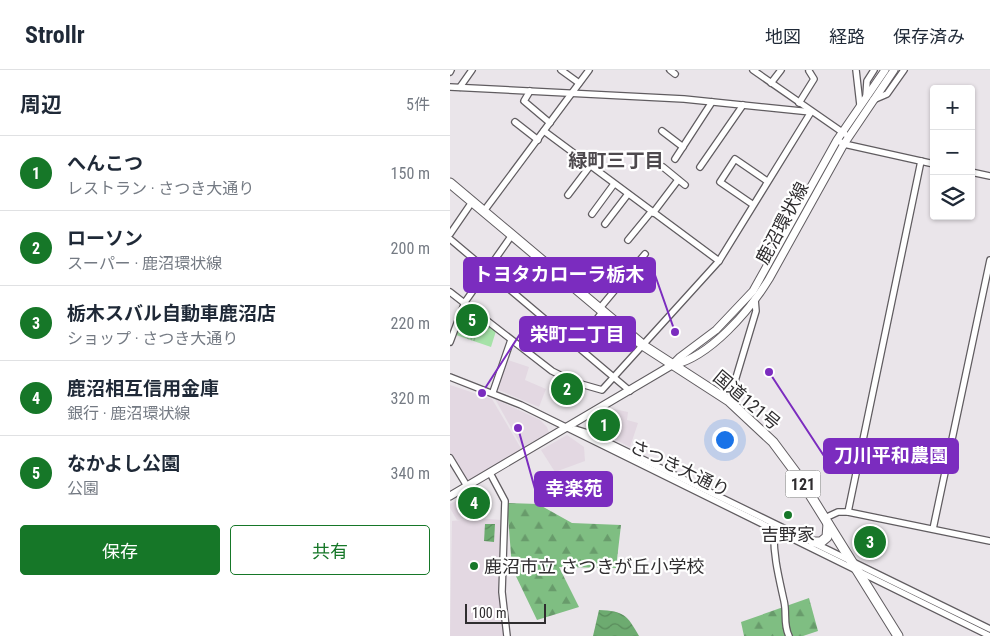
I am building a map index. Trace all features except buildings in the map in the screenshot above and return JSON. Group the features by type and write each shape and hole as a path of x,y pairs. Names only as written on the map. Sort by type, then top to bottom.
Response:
{"highway":[{"name":"国道121号","path":"450,183 644,346 729,401 768,438 786,458 898,636"},
{"path":"813,542 821,542 827,536 827,521"}],"main road":[{"name":"鹿沼環状線","path":"450,496 672,365 716,330 752,291 840,142 848,136 885,74 894,70"},
{"name":"鹿沼環状線","path":"672,365 685,362 721,336 755,299 769,279 840,142 842,132 860,105 869,98"}],"street":[{"path":"460,87 472,70"},
{"path":"561,70 579,83"},
{"path":"484,211 589,70"},
{"path":"670,70 675,74"},
{"path":"753,70 848,136"},
{"path":"771,83 781,70"},
{"path":"799,103 814,79 808,70"},
{"path":"856,70 860,105"},
{"path":"874,70 867,81 869,98 887,94 904,70"},
{"path":"450,87 712,102 811,112"},
{"path":"530,91 524,101 550,123"},
{"path":"675,160 712,102"},
{"path":"700,167 743,105"},
{"path":"450,292 552,371 574,382 602,390 644,346 719,261 752,204 811,112"},
{"path":"516,122 538,140"},
{"path":"544,131 719,261"},
{"path":"662,131 683,147"},
{"path":"840,142 930,163"},
{"path":"752,204 720,182 735,159 767,181"},
{"path":"848,512 921,161"},
{"path":"568,195 590,166"},
{"path":"663,167 685,185"},
{"path":"975,173 990,176"},
{"path":"628,240 678,180"},
{"path":"592,214 614,184"},
{"path":"605,224 628,194"},
{"path":"451,230 472,202"},
{"path":"450,342 452,332 465,302 512,236"},
{"path":"450,239 488,269 576,347 630,391"},
{"path":"576,347 601,310 645,254"},
{"path":"933,529 990,260"},
{"path":"729,401 756,311 755,299"},
{"path":"493,392 511,340"},
{"path":"450,377 493,392 566,427"},
{"name":"さつき大通り","path":"566,427 990,636"},
{"name":"さつき大通り","path":"566,427 591,434 990,629"},
{"path":"450,458 467,486"},
{"path":"490,473 505,501 502,592 507,636"},
{"path":"827,521 834,513 848,512 990,541"},
{"path":"774,531 778,579 784,602 784,622 789,636"}],"shaded area":[{"path":"505,359 529,367 525,380 546,389 539,407 496,389"},
{"path":"450,385 492,399 522,450 467,482 450,452"},
{"path":"495,399 540,420 547,427 549,433 523,449"},
{"path":"614,409 628,412 627,420 638,423 630,447 594,429 591,422"},
{"path":"567,435 584,447 585,461 555,472 541,450"},
{"name":"鹿沼市立 さつきが丘小学校","path":"476,490 488,510 478,518 501,520 498,580 504,636 450,636 452,521 473,519 457,520 450,508 450,504"}],"green space":[{"path":"469,308 496,331 491,347 456,335 464,310"},
{"path":"507,503 538,504 572,523 621,525 616,568 559,567 579,607 537,620 512,568"},
{"path":"809,598 818,631 803,636 744,636 741,622"}],"water":[{"path":"485,524 495,524 494,542 484,541"},
{"path":"599,610 619,613 624,616 639,636 593,636"}],"place":[{"name":"なかよし公園","path":"472,320"},
{"name":"トヨタカローラ栃木","path":"675,332"},
{"name":"刀川平和農園","path":"769,372"},
{"name":"ローソン","path":"567,389"},
{"name":"栄町二丁目","path":"482,393"},
{"name":"へんこつ","path":"604,425"},
{"name":"幸楽苑","path":"518,428"},
{"name":"鹿沼相互信用金庫","path":"474,503"},
{"name":"吉野家","path":"788,515"},
{"name":"栃木スバル自動車鹿沼店","path":"870,542"},
{"name":"鹿沼市立 さつきが丘小学校","path":"474,566"}],"district":[{"name":"緑町三丁目","path":"616,160"}]}
